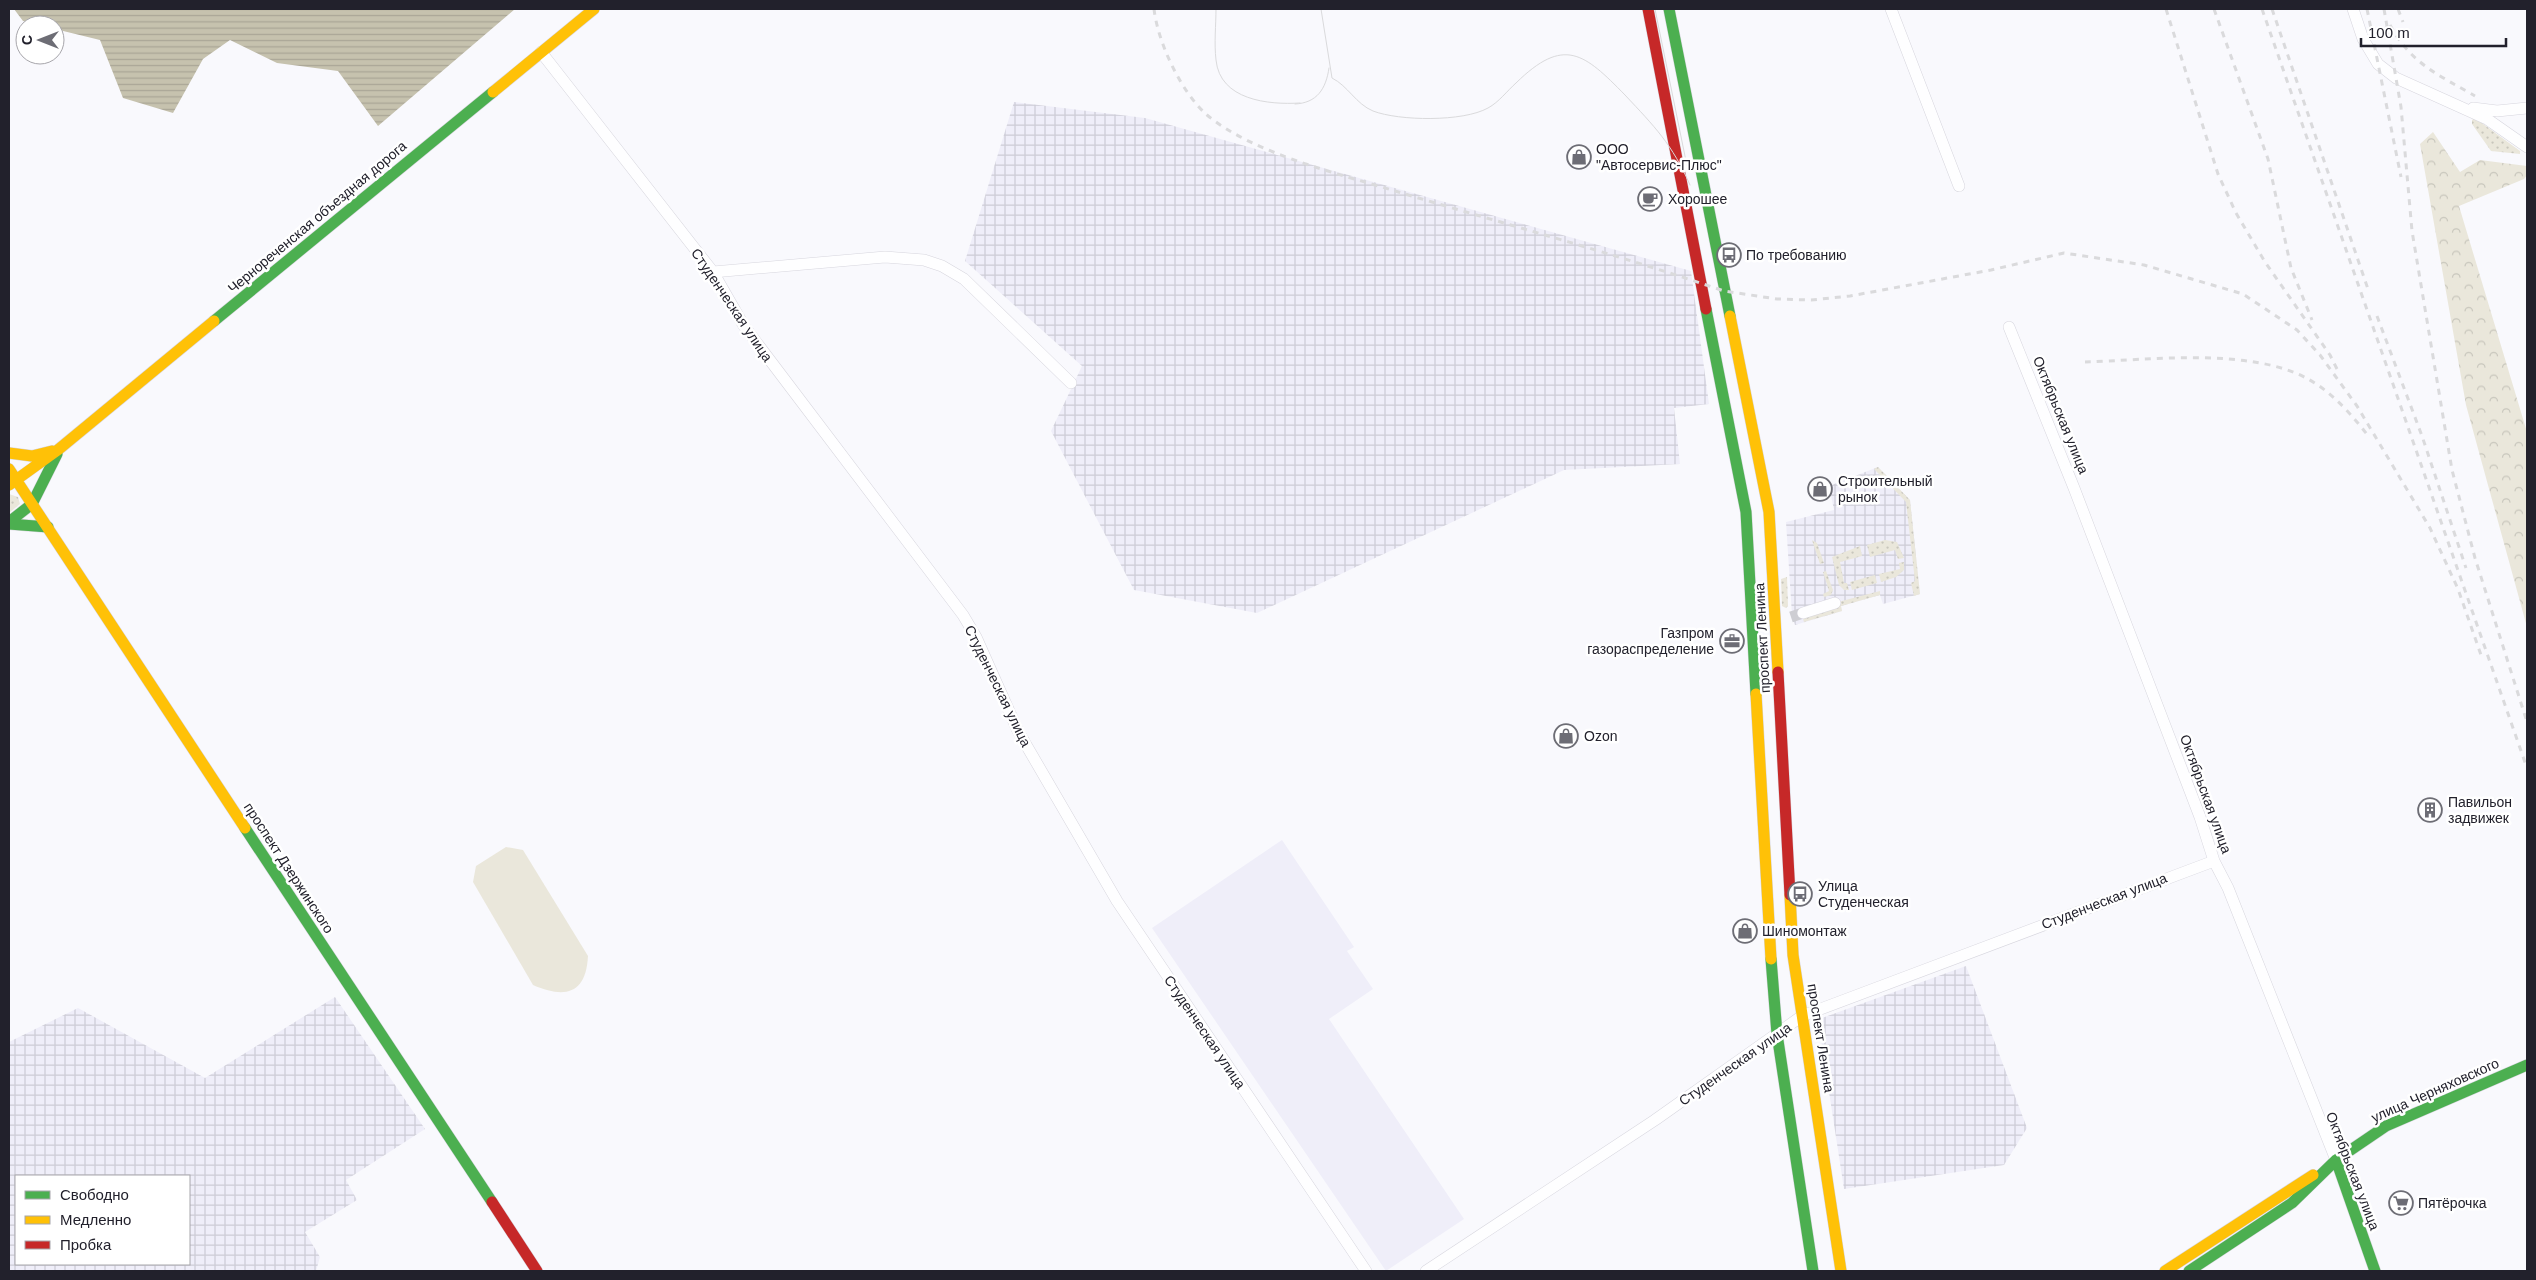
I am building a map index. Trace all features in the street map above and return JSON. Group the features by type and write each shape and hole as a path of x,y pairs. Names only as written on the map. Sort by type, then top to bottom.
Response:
{"main road":[{"name":"Чернореченская объездная дорога","path":"13,483 59,449 594,9"},
{"name":"проспект Ленина","path":"1648,9 1746,512 1750,542 1770,944 1777,1034 1813,1271"},
{"name":"проспект Ленина","path":"1669,9 1770,520 1793,955 1841,1271"},
{"path":"9,453 32,456 59,449"},
{"path":"9,523 32,504 59,449"},
{"name":"проспект Дзержинского","path":"9,469 13,483 32,504 48,527 537,1271"},
{"path":"9,523 48,527"},
{"name":"улица Черняховского","path":"2189,1271 2292,1203 2336,1160 2386,1126 2527,1065"},
{"path":"2165,1271 2336,1160"},
{"name":"Октябрьская улица","path":"2336,1160 2375,1271"}],"street":[{"path":"1891,9 1959,186"},
{"path":"2353,9 2363,39 2378,64 2396,78 2494,123 2527,147"},
{"name":"Студенческая улица","path":"541,52 713,272 749,333 963,615 976,637 1018,731 1117,901 1366,1271"},
{"path":"2459,106 2497,111 2527,108"},
{"path":"713,272 885,257 924,260 942,266 964,278 1071,384"},
{"name":"Октябрьская улица","path":"2008,327 2074,488 2200,817 2214,861 2228,888 2336,1160"},
{"path":"1803,613 1835,603"},
{"name":"Студенческая улица","path":"1426,1271 1655,1120 1802,1016 2214,861"}],"shaded area":[{"path":"14,9 515,9 378,126 338,71 277,63 230,40 203,59 173,113 123,98 100,40 65,31 65,15 18,15"},
{"path":"1014,102 1145,118 1691,271 1709,404 1674,408 1680,464 1564,470 1257,613 1134,590 1051,431 1082,366 965,261"},
{"path":"1878,467 1910,500 1920,594 1883,604 1880,595 1841,606 1842,611 1795,625 1792,615 1786,522 1834,510 1829,486"},
{"path":"1282,840 1354,947 1347,951 1373,989 1329,1019 1464,1219 1386,1271 1152,928"},
{"path":"1966,966 2027,1128 2004,1165 1844,1189 1819,1027 1822,1018"},
{"path":"335,997 425,1129 346,1180 357,1200 305,1232 320,1257 316,1271 9,1271 9,1042 78,1008 205,1078"}],"green space":[{"path":"2475,118 2520,151 2520,154 2491,151 2472,124 2472,120"},
{"path":"2433,132 2460,172 2480,160 2527,166 2527,175 2524,179 2459,206 2527,432 2527,627 2466,405 2420,144"},
{"path":"1878,467 1910,500 1920,594 1914,596 1911,583 1915,581 1906,502 1874,469"},
{"path":"9,494 18,497 20,504 9,513"},
{"path":"1812,540 1817,543 1824,563 1820,564"},
{"path":"1885,540 1897,542 1904,558 1898,559 1895,550 1870,557 1867,545"},
{"path":"1860,546 1862,556 1840,562 1844,583 1847,583 1849,590 1844,590 1839,585 1832,557"},
{"path":"1904,562 1904,570 1896,577 1881,582 1879,574 1900,569 1899,563"},
{"path":"1826,571 1833,590 1831,595 1824,597 1823,594 1829,591 1823,572"},
{"path":"1875,575 1877,583 1852,590 1850,582"},
{"path":"1787,577 1788,606 1786,608 1782,606 1781,579"},
{"path":"1880,591 1880,595 1841,606 1842,611 1804,622 1802,616 1838,602"},
{"path":"506,847 523,850 588,956 583,979 572,990 555,992 533,985 473,882 476,866"}],"tunnel":[{"path":"1791,617 1803,613"}],"tram line":[{"path":"1216,9 1216,60 1219,73 1226,84 1236,92 1260,101 1300,103"},
{"path":"1321,9 1332,78 1373,111 1398,117 1414,118 1447,118 1477,113 1496,103 1533,68 1548,59 1561,55 1573,56 1585,60 1611,80 1645,117 1669,147 1690,185"},
{"path":"1655,9 1687,166"},
{"path":"1295,104 1309,101 1319,94 1326,82 1329,68"}],"railway":[{"path":"1154,9 1160,37 1172,66 1188,94 1207,115 1226,129 1248,141 1322,169 1601,252 1724,291 1777,299 1811,300 1850,296 1991,270 2064,253 2144,265 2243,294 2297,330 2320,355 2357,406 2430,528 2458,589 2481,655"},
{"path":"2166,9 2218,174 2236,213 2265,262 2330,355 2338,371"},
{"path":"2214,9 2268,159 2291,268 2312,320"},
{"path":"2262,9 2527,768"},
{"path":"2272,9 2369,292"},
{"path":"2367,9 2401,177"},
{"path":"2384,9 2401,107 2412,231 2452,470 2475,558 2527,722"},
{"path":"2398,9 2403,22"},
{"path":"2390,25 2407,50 2417,59 2438,75 2475,96"},
{"path":"2377,316 2422,436 2466,568"},
{"path":"2085,362 2169,358 2229,359 2284,369 2317,384 2349,413 2369,437"}],"traffic: fast":[{"path":"1669,9 1730,316"},
{"path":"214,321 493,92"},
{"path":"1706,309 1746,512 1756,694"},
{"path":"9,522 32,504 57,454"},
{"path":"9,524 48,527"},
{"path":"245,828 492,1202"},
{"path":"1771,959 1777,1034 1813,1271"},
{"path":"2189,1271 2292,1203 2336,1160 2386,1126 2527,1065"},
{"path":"2336,1160 2375,1271"}],"traffic: slow":[{"path":"493,92 594,9"},
{"path":"1730,316 1769,512 1778,672"},
{"path":"9,485 59,449 214,321"},
{"path":"9,453 32,456 52,451"},
{"path":"9,469 245,828"},
{"path":"1756,694 1771,959"},
{"path":"1790,895 1793,955 1841,1271"},
{"path":"2165,1271 2313,1175"}],"traffic: jam":[{"path":"1648,9 1706,309"},
{"path":"1778,672 1790,895"},
{"path":"492,1202 537,1271"}],"place":[{"name":"ООО \"Автосервис-Плюс\"","path":"1579,157"},
{"name":"Хорошее","path":"1650,199"},
{"name":"По требованию","path":"1729,255"},
{"name":"Строительный рынок","path":"1820,489"},
{"name":"Газпром газораспределение","path":"1732,641"},
{"name":"Ozon","path":"1566,736"},
{"name":"Павильон задвижек","path":"2430,810"},
{"name":"Улица Студенческая","path":"1800,894"},
{"name":"Шиномонтаж","path":"1745,931"},
{"name":"Пятёрочка","path":"2401,1203"}]}
